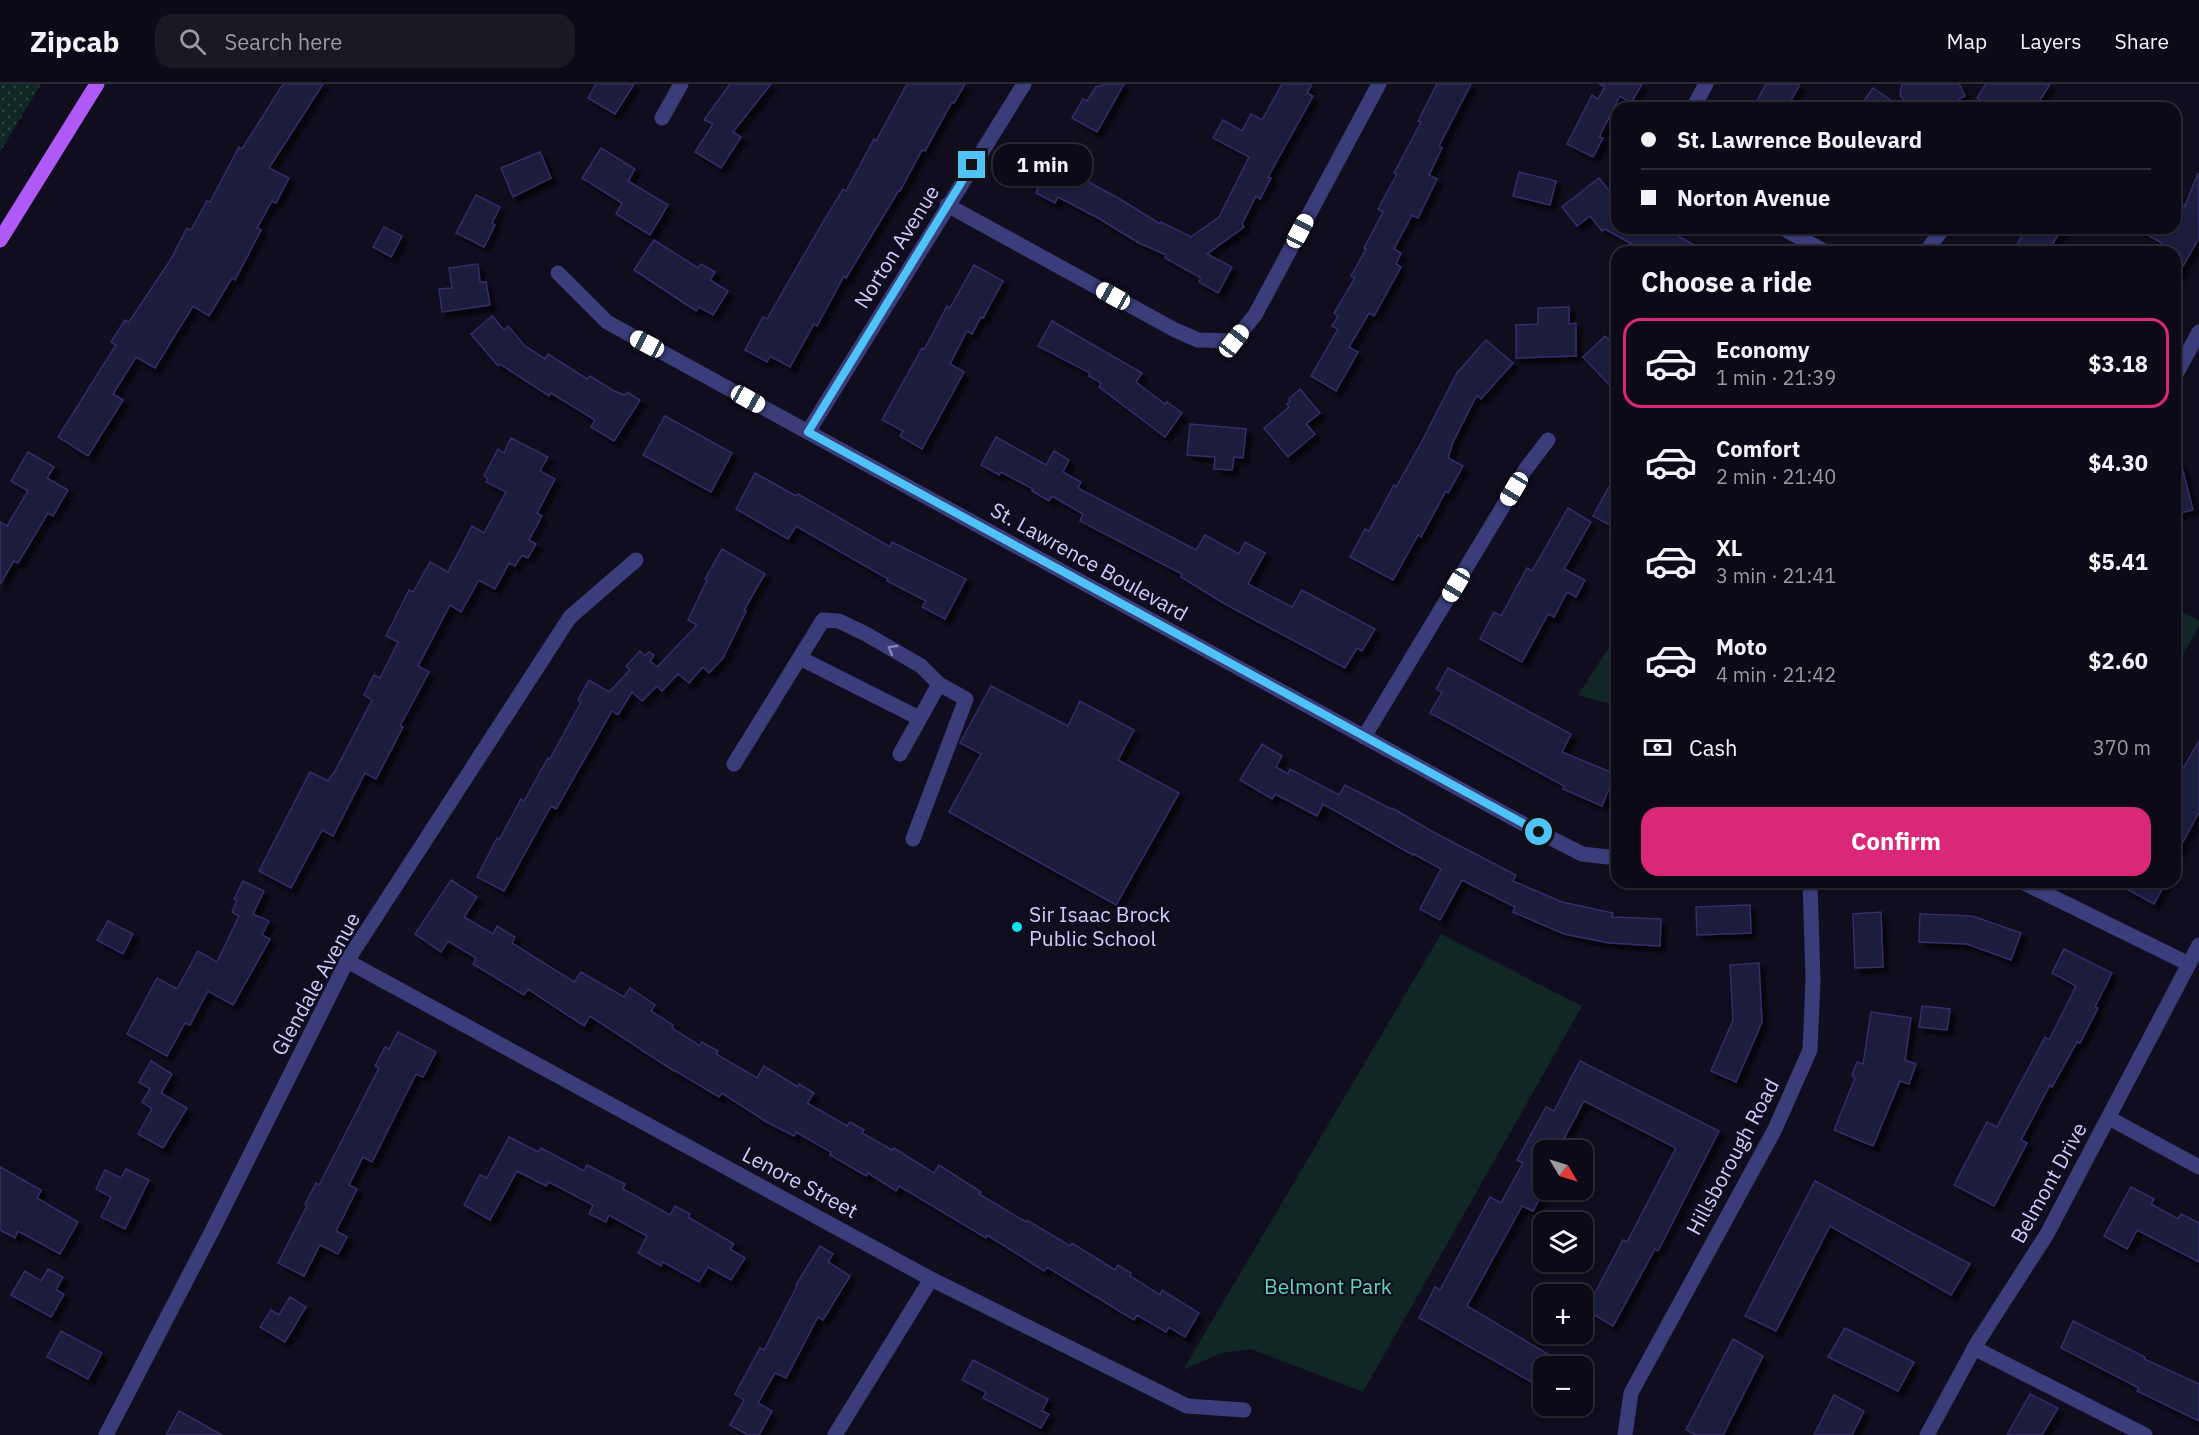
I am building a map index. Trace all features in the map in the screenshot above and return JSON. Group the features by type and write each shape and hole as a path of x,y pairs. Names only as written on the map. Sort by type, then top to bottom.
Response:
{"main road":[{"path":"0,240 97,84"}],"street":[{"path":"662,118 681,84"},
{"name":"Norton Avenue","path":"808,432 1024,84"},
{"path":"947,205 1198,340 1234,341 1255,315 1379,84"},
{"path":"1696,102 1706,84"},
{"path":"1793,234 1815,246"},
{"name":"St. Lawrence Boulevard","path":"558,273 607,322 1582,854 1611,857"},
{"path":"2181,365 2199,332"},
{"path":"1364,737 1525,470 1548,440"},
{"name":"Glendale Avenue","path":"106,1435 214,1227 347,962 570,617 636,560"},
{"path":"734,764 823,620 839,621 921,666 939,684 966,699 913,839"},
{"path":"800,658 919,718"},
{"path":"900,754 939,684"},
{"name":"Hillsborough Road","path":"1625,1435 1631,1393 1649,1356 1775,1129 1810,1050 1813,980 1810,888"},
{"path":"2034,888 2189,963"},
{"name":"Belmont Drive","path":"1927,1435 1974,1348 2047,1234 2199,945"},
{"name":"Lenore Street","path":"347,962 931,1279 1187,1406 1244,1410"},
{"path":"2109,1118 2199,1167"},
{"path":"835,1435 931,1279"},
{"path":"1974,1348 2145,1435"}],"green space":[{"path":"0,84 41,84 0,152"},
{"path":"2181,611 2199,621 2199,626 2181,659"},
{"path":"1611,644 1611,704 1578,695"},
{"name":"Belmont Park","path":"1441,934 1582,1006 1363,1392 1251,1349 1221,1353 1183,1370"}],"building":[{"path":"283,84 323,84 269,168 289,178 276,203 272,201 257,228 261,230 235,280 232,278 209,316 193,306 155,368 136,357 113,394 123,400 88,456 58,437 116,345 111,342 125,320 129,322 171,259 187,228 191,230 207,201 210,202 239,147 242,149"},
{"path":"596,84 634,84 615,114 588,98"},
{"path":"730,84 771,84 733,132 741,137 721,168 695,152 713,124 704,120"},
{"path":"907,84 965,84 954,103 952,102 925,151 922,150 900,191 846,278 844,276 817,326 814,324 790,367 770,356 767,362 745,350 763,317 767,319 843,189 846,191"},
{"path":"1106,84 1124,84 1097,132 1072,118 1083,99 1087,101 1096,87"},
{"path":"1282,84 1312,84 1307,93 1313,96 1268,177 1271,178 1260,199 1256,196 1242,224 1244,227 1207,254 1232,267 1218,293 1199,282 1201,278 1165,258 1166,255 1139,243 1058,197 1055,203 1036,193 1038,188 1021,179 1033,159 1055,170 1057,165 1120,199 1160,224 1161,222 1191,237 1219,217 1249,157 1213,138 1223,120 1242,131 1251,114 1262,120"},
{"path":"1437,84 1471,84 1439,146 1442,148 1429,175 1437,179 1418,218 1412,215 1394,249 1401,253 1396,264 1401,267 1374,316 1369,313 1349,347 1358,352 1336,391 1311,376 1338,329 1332,326 1338,316 1334,313 1355,278 1351,276 1383,212 1378,209 1397,174 1394,173 1421,122 1418,121"},
{"path":"1599,84 1642,84 1632,102 1620,96 1617,102 1611,102 1611,114 1599,137 1603,138 1593,157 1567,144 1592,95 1598,99 1605,87"},
{"path":"1766,84 1800,84 1790,102 1756,102"},
{"path":"1902,84 1959,84 1965,96 1954,102 1905,102 1900,94"},
{"path":"1986,84 2050,84 2039,102 1983,102 1977,98"},
{"path":"1873,88 1893,102 1863,102"},
{"path":"601,148 635,169 628,181 668,205 650,235 616,214 622,203 582,178"},
{"path":"540,152 551,178 513,197 501,168"},
{"path":"1519,172 1556,181 1550,205 1513,196"},
{"path":"2198,173 2199,238 2181,270 2181,246 2160,246 2162,243 2146,234 2181,234 2181,206 2182,204 2185,206"},
{"path":"1599,178 1611,193 1611,232 1605,229 1602,231 1590,216 1577,226 1562,207"},
{"path":"476,195 500,207 492,223 495,225 484,247 456,233"},
{"path":"384,227 402,236 391,257 373,247"},
{"path":"1614,234 1674,234 1696,246 1635,246"},
{"path":"2023,234 2058,234 2052,246 2016,246"},
{"path":"654,240 698,268 701,264 715,272 710,280 728,291 713,315 699,307 696,311 634,270"},
{"path":"478,264 480,282 486,282 490,305 442,312 439,289 452,288 449,268"},
{"path":"974,265 1003,281 972,334 967,331 950,364 964,372 922,449 900,436 903,431 882,420 922,348 924,350 947,306 950,308"},
{"path":"1569,307 1569,324 1576,323 1576,356 1516,358 1516,325 1538,324 1538,308"},
{"path":"492,316 504,330 508,326 525,346 545,359 548,354 587,379 590,376 614,391 625,395 627,392 640,400 614,441 591,427 595,420 551,393 549,396 500,364 498,366 471,334"},
{"path":"1052,321 1142,373 1136,382 1165,404 1167,402 1182,413 1165,437 1099,387 1101,383 1089,376 1090,373 1038,346"},
{"path":"1605,336 1611,342 1611,387 1583,357"},
{"path":"1486,340 1513,363 1481,399 1477,395 1453,442 1448,458 1463,466 1448,493 1446,491 1421,537 1418,535 1393,580 1350,557 1365,529 1369,531 1394,485 1396,487 1457,373"},
{"path":"1300,389 1320,413 1306,424 1315,434 1288,457 1264,428 1289,407 1287,404 1289,399"},
{"path":"665,416 732,453 711,492 643,455"},
{"path":"1190,424 1246,429 1243,458 1234,457 1232,470 1214,469 1215,457 1187,455"},
{"path":"996,437 1046,465 1054,451 1069,460 1063,472 1081,482 1078,488 1196,550 1205,535 1239,554 1245,542 1265,553 1248,584 1292,607 1302,590 1375,629 1362,651 1357,648 1345,668 1223,603 1181,577 1182,574 1080,521 1083,514 1052,496 1049,501 1032,491 1033,489 1001,472 999,475 981,465"},
{"path":"511,438 548,457 540,471 555,479 537,513 542,516 529,540 536,544 528,558 522,555 515,566 509,563 495,589 479,580 461,612 450,605 418,666 429,672 400,726 403,727 376,779 365,773 333,836 322,830 291,888 259,871 310,772 328,781 335,771 372,700 364,695 374,675 380,678 398,642 386,636 409,590 413,592 430,562 448,572 472,526 484,533 506,492 486,482 488,478 484,476 498,449 504,453"},
{"path":"28,452 54,467 47,478 68,490 53,516 48,513 18,563 14,561 0,584 0,522 7,526 28,491 11,481"},
{"path":"2181,463 2193,510 2181,513"},
{"path":"755,473 796,496 798,494 890,547 892,542 966,579 945,619 922,607 926,601 887,581 888,579 796,526 788,539 736,509"},
{"path":"1611,483 1611,526 1593,516"},
{"path":"1568,508 1591,522 1564,569 1585,580 1576,597 1567,592 1554,617 1548,614 1522,662 1480,639 1494,612 1501,616 1527,568 1532,571"},
{"path":"722,549 765,574 744,610 746,611 723,658 709,673 703,667 689,683 678,674 662,691 657,686 642,701 632,692 618,715 612,711 556,809 551,806 504,891 477,877 521,799 524,801 548,758 550,759 581,702 578,700 589,680 609,692 630,670 626,666 640,651 645,656 649,652 654,655 650,661 657,667 697,625 688,620 707,580 705,579"},
{"path":"1448,668 1571,734 1562,752 1611,772 1611,784 1602,806 1563,789 1564,786 1430,713 1442,692 1436,689"},
{"path":"991,686 1068,726 1080,701 1134,730 1118,760 1179,793 1116,905 949,812 981,754 960,743"},
{"path":"2199,741 2199,812 2181,846 2181,768 2184,767"},
{"path":"1262,744 1282,756 1276,767 1288,774 1290,769 1339,795 1345,785 1516,875 1513,881 1562,902 1613,913 1612,917 1661,919 1660,946 1609,943 1564,934 1513,912 1515,907 1462,880 1440,920 1420,909 1441,869 1323,804 1317,816 1275,794 1272,799 1240,780"},
{"path":"451,880 477,897 464,917 493,934 497,926 515,937 512,943 574,982 581,972 624,997 630,988 655,1005 651,1011 700,1046 702,1042 718,1051 716,1054 757,1078 764,1066 798,1087 799,1084 814,1093 807,1103 847,1126 850,1122 864,1130 862,1133 892,1150 894,1148 934,1173 939,1165 981,1192 979,1194 1026,1222 1027,1220 1070,1246 1072,1243 1115,1270 1118,1265 1131,1273 1130,1276 1160,1295 1162,1290 1199,1313 1185,1337 1169,1327 1166,1332 1137,1315 1134,1320 1047,1267 1044,1271 987,1235 986,1238 899,1186 896,1191 868,1173 866,1176 830,1155 831,1152 796,1132 794,1136 765,1121 722,1093 719,1097 674,1071 590,1016 584,1026 528,989 524,995 473,964 476,958 448,941 441,952 415,934"},
{"path":"243,881 264,891 253,914 269,921 262,935 270,939 233,1005 208,991 190,1025 185,1023 167,1056 127,1034 157,978 177,989 198,951 217,962 239,916 232,912 237,900 234,899"},
{"path":"2125,888 2163,888 2154,904"},
{"path":"1750,905 1751,933 1697,935 1696,907"},
{"path":"1881,912 1883,967 1855,968 1853,914"},
{"path":"1920,914 1972,916 2021,933 2011,960 1967,944 1919,942"},
{"path":"108,921 133,934 123,954 97,940"},
{"path":"2064,949 2112,973 2095,1007 2098,1008 2080,1043 2077,1042 2052,1087 2050,1085 2021,1140 2027,1143 1994,1206 1954,1185 1987,1122 1997,1127 2045,1037 2049,1040 2076,986 2052,973"},
{"path":"1759,963 1762,1022 1736,1082 1711,1071 1733,1020 1730,965"},
{"path":"1922,1006 1950,1009 1947,1030 1919,1027"},
{"path":"1871,1012 1911,1018 1905,1060 1916,1064 1909,1084 1900,1081 1873,1146 1834,1130 1855,1078 1852,1076 1857,1062 1863,1064"},
{"path":"398,1032 436,1052 423,1077 416,1074 372,1162 363,1157 349,1185 357,1189 336,1231 347,1237 338,1254 320,1245 304,1276 278,1263 307,1206 305,1204 316,1183 319,1185 379,1068 375,1066 385,1047 389,1049"},
{"path":"151,1061 172,1074 161,1093 187,1108 163,1148 138,1134 152,1109 142,1102 150,1089 139,1082"},
{"path":"1580,1061 1719,1131 1658,1251 1655,1249 1613,1326 1593,1314 1593,1297 1623,1240 1627,1242 1676,1148 1584,1101 1563,1140 1533,1140 1533,1200 1539,1200 1533,1211 1522,1206 1467,1306 1551,1356 1533,1356 1533,1383 1419,1318 1435,1287 1440,1290 1490,1197 1501,1203 1523,1163 1517,1160 1546,1107 1554,1111"},
{"path":"509,1137 538,1152 541,1148 584,1171 587,1165 625,1184 623,1189 670,1215 675,1206 690,1214 688,1217 734,1244 730,1249 745,1258 731,1280 708,1267 699,1282 663,1262 661,1266 638,1253 647,1236 609,1215 606,1222 589,1214 593,1205 549,1182 546,1186 517,1171 490,1220 464,1205 480,1175 487,1178"},
{"path":"0,1167 41,1190 37,1198 78,1222 60,1254 18,1231 15,1238 0,1230"},
{"path":"126,1169 149,1180 125,1229 101,1217 111,1197 96,1189 105,1170 121,1178"},
{"path":"1815,1181 1970,1264 1951,1295 1830,1226 1776,1331 1745,1316"},
{"path":"2131,1187 2154,1199 2151,1204 2178,1219 2181,1214 2199,1223 2199,1262 2137,1230 2127,1249 2104,1236"},
{"path":"820,1246 833,1254 828,1262 850,1276 823,1320 818,1317 786,1378 775,1373 758,1403 772,1411 759,1435 748,1435 730,1425 744,1400 735,1394 760,1348 764,1350 796,1285"},
{"path":"48,1269 63,1277 56,1290 64,1294 51,1317 11,1295 25,1271 41,1281"},
{"path":"290,1297 306,1307 285,1342 260,1327 271,1310 279,1315"},
{"path":"2073,1321 2145,1357 2144,1359 2199,1384 2199,1421 2137,1391 2139,1388 2061,1348"},
{"path":"1845,1328 1914,1362 1898,1391 1828,1357"},
{"path":"61,1331 102,1353 88,1379 47,1357"},
{"path":"1733,1339 1763,1356 1723,1435 1696,1435 1686,1430"},
{"path":"973,1360 1048,1399 1042,1411 1049,1414 1041,1428 983,1398 986,1392 962,1380"},
{"path":"2030,1394 2058,1408 2042,1435 2007,1435"},
{"path":"1834,1395 1864,1411 1852,1435 1814,1435"},
{"path":"179,1411 222,1435 166,1435"}],"place":[{"name":"Sir Isaac Brock Public School","path":"1017,927"}],"route":[{"path":"972,165 808,432 1539,832"}]}
